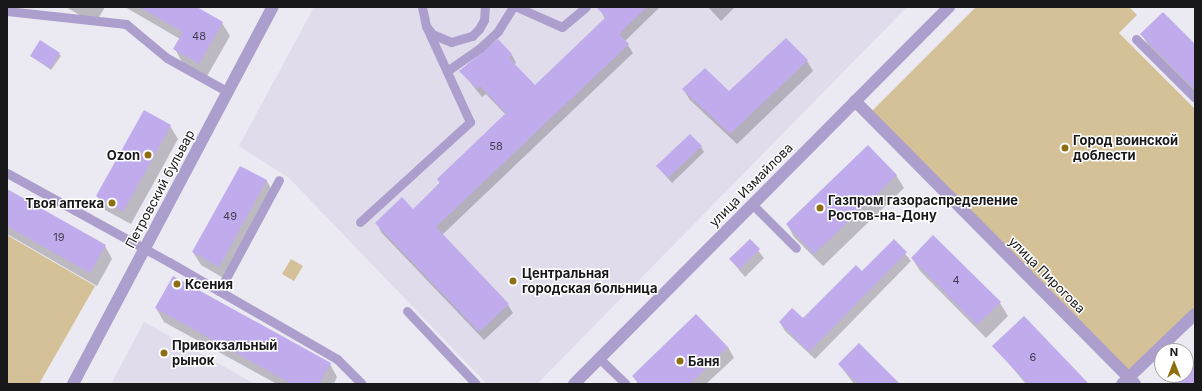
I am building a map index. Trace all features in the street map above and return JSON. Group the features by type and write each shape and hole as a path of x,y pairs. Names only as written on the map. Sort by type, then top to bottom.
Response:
{"street":[{"name":"Петровский бульвар","path":"73,384 273,7"},
{"name":"улица Измайлова","path":"574,384 949,7"},
{"name":"улица Пирогова","path":"855,101 1128,382"},
{"path":"1128,382 1195,314"}],"lane":[{"path":"360,222 470,122 426,26 422,7"},
{"path":"426,26 441,40 462,41 479,29 484,20 485,7"},
{"path":"447,71 480,48 498,30 513,7"},
{"path":"517,7 562,27 586,7"},
{"path":"7,11 126,24 168,58 228,92"},
{"path":"1136,39 1195,98"},
{"path":"7,173 144,248 337,359 362,384"},
{"path":"219,291 279,180"},
{"path":"752,204 796,248"},
{"path":"406,311 476,384"},
{"path":"599,358 626,384"}],"shaded area":[{"name":"Центральная городская больница","path":"314,7 907,7 537,384 487,384 289,178 239,146"},
{"path":"976,7 1129,7 1137,15 1119,33 1195,109 1195,312 1163,343 1154,343 1154,351 1128,376 869,114"},
{"path":"7,235 95,286 39,384 7,384"},
{"path":"291,259 303,266 294,281 282,274"},
{"name":"Привокзальный рынок","path":"144,322 255,384 111,384"}],"building":[{"path":"139,7 197,7 223,22 199,64 173,49 183,32"},
{"path":"596,7 647,7 619,34 629,44 436,227 509,304 479,332 375,223 402,197 413,209 440,183 437,179 506,113 480,86 477,89 459,71 498,39 512,54 509,58 535,85 606,17"},
{"path":"1163,12 1195,44 1195,90 1140,34"},
{"path":"786,38 808,60 730,134 682,89 705,68 729,91"},
{"path":"40,40 60,53 50,68 30,56"},
{"path":"144,110 171,125 123,212 96,196"},
{"path":"690,134 702,146 668,178 656,166"},
{"path":"868,145 897,175 814,254 786,224"},
{"path":"240,166 267,180 219,267 192,252"},
{"path":"7,189 106,245 90,273 7,226"},
{"path":"933,235 1001,302 977,325 911,258"},
{"path":"750,239 760,249 740,269 729,259"},
{"path":"894,239 907,252 809,352 779,322 792,308 803,318 856,265 862,271"},
{"path":"173,276 331,363 319,384 292,384 155,308"},
{"name":"Баня","path":"696,314 728,347 690,384 640,384 632,376"},
{"path":"1024,316 1089,384 1028,384 992,346"},
{"path":"859,343 900,384 858,384 838,364"},
{"path":"1195,361 1195,384 1171,384 1194,383"}],"place":[{"name":"Город воинской доблести","path":"1065,148"},
{"name":"Ozon","path":"148,155"},
{"name":"Твоя аптека","path":"112,203"},
{"name":"Газпром газораспределение Ростов-на-Дону","path":"820,208"},
{"name":"Центральная городская больница","path":"513,281"},
{"name":"Ксения","path":"177,284"},
{"name":"Привокзальный рынок","path":"164,353"},
{"name":"Баня","path":"680,361"}]}
